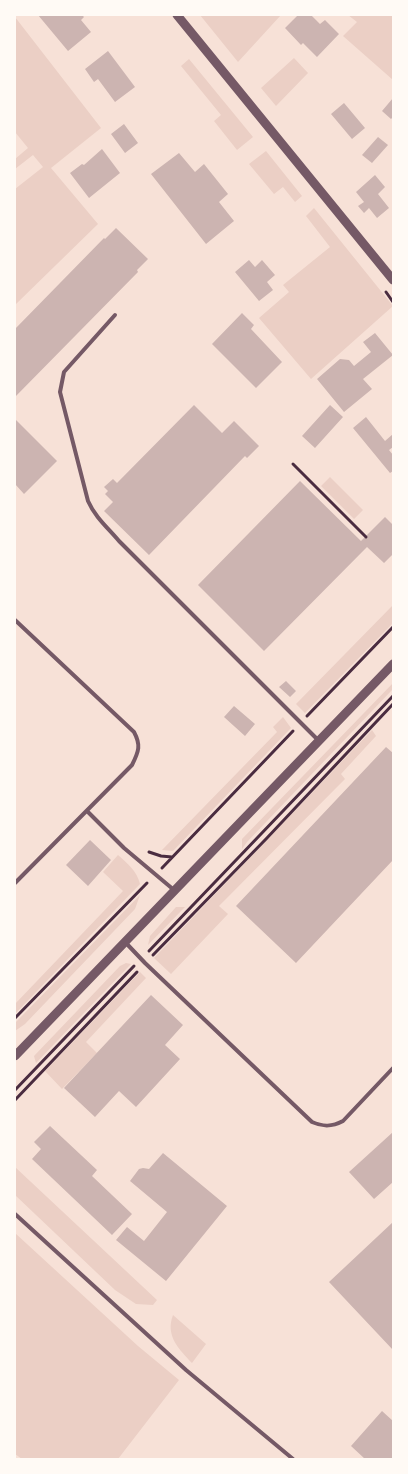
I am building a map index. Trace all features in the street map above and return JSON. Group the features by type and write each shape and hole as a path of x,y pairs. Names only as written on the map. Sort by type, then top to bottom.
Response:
{"street":[{"path":"177,15 393,280"},
{"path":"15,1056 393,664"}],"lane":[{"path":"115,315 64,372 60,385 60,392 88,501 95,514 119,541 319,740"},
{"path":"15,620 134,732 138,739 139,748 132,764 15,883"},
{"path":"87,811 124,848 174,890"},
{"path":"124,942 312,1122 320,1126 336,1125 343,1121 393,1068"},
{"path":"15,1214 186,1370 293,1459"}],"path":[{"path":"293,464 366,537"},
{"path":"15,1018 393,627"},
{"path":"15,1090 393,696"},
{"path":"15,1100 393,704"},
{"path":"143,847 148,852 172,857"}],"shaded area":[{"path":"200,15 281,15 238,62"},
{"path":"348,15 393,15 393,80 343,36 357,22"},
{"path":"15,17 101,128 51,168 98,224 15,305 15,189 43,167 33,155 15,169 15,159 28,148 15,132"},
{"path":"294,58 308,73 276,106 261,88"},
{"path":"189,59 253,137 237,150 214,121 221,115 181,66"},
{"path":"266,151 302,196 295,202 283,187 274,194 249,164"},
{"path":"314,208 393,306 311,379 259,318 289,292 283,285 330,247 306,216"},
{"path":"330,477 363,510 354,519 321,486"},
{"path":"393,605 393,623 305,713 296,704"},
{"path":"393,683 393,689 242,849 242,839"},
{"path":"283,717 291,728 173,851 162,850 277,732 273,727"},
{"path":"372,730 376,736 341,774 345,779 219,906 228,914 171,974 154,958"},
{"path":"118,855 134,871 140,884 15,1014 15,1004 123,891 103,872"},
{"path":"140,895 135,909 25,1024 15,1031 15,1023"},
{"path":"176,907 185,907 148,945 150,936"},
{"path":"126,963 131,964 36,1063 34,1056 120,966"},
{"path":"140,972 146,978 86,1042 97,1053 62,1089 45,1071"},
{"path":"15,1167 157,1300 153,1305 136,1304 115,1290 15,1195"},
{"path":"15,1233 138,1346 179,1380 118,1459 22,1459 15,1454"},
{"path":"173,1315 206,1344 192,1363 178,1347 172,1336 171,1323"}],"building":[{"path":"38,15 82,15 84,17 81,20 91,32 68,51"},
{"path":"298,15 311,15 320,24 325,20 339,34 317,57 303,43 301,45 285,28"},
{"path":"108,51 135,87 115,102 98,79 94,82 85,69"},
{"path":"393,98 393,117 391,119 382,111"},
{"path":"344,103 365,128 352,139 331,114"},
{"path":"124,124 138,143 125,153 111,134"},
{"path":"378,137 388,145 372,163 362,155"},
{"path":"102,149 120,173 89,198 70,173 82,164 84,165"},
{"path":"179,153 195,172 204,164 228,194 219,202 234,221 206,244 151,174"},
{"path":"375,175 385,187 378,194 389,208 377,218 369,208 364,213 358,206 364,202 356,192"},
{"path":"116,228 148,259 137,270 138,272 15,397 15,329"},
{"path":"249,260 255,267 262,260 275,275 267,282 273,290 259,301 235,272"},
{"path":"242,313 254,325 251,329 282,362 256,388 212,344"},
{"path":"375,333 393,355 363,379 372,389 344,412 317,379 340,359 349,360 354,366 371,352 363,342"},
{"path":"194,405 222,433 234,421 259,446 247,458 245,456 149,555 104,511 113,502 105,494 108,491 104,487 113,479 117,483"},
{"path":"330,405 343,417 315,448 302,436"},
{"path":"366,417 385,441 393,434 393,447 389,450 393,455 393,471 390,473 353,428"},
{"path":"15,419 57,461 24,494 15,484"},
{"path":"300,481 361,541 385,517 393,525 393,554 384,563 367,547 264,651 198,585"},
{"path":"286,681 296,691 290,697 279,687"},
{"path":"234,706 255,724 245,736 224,717"},
{"path":"386,747 393,753 393,860 296,963 236,906"},
{"path":"90,840 111,860 88,886 66,865"},
{"path":"151,995 183,1025 165,1045 180,1059 136,1107 119,1091 95,1117 64,1088"},
{"path":"50,1126 97,1170 92,1176 132,1214 112,1235 32,1159 41,1149 34,1142"},
{"path":"393,1132 393,1182 374,1199 349,1172"},
{"path":"163,1153 227,1206 166,1281 116,1240 127,1227 144,1241 167,1212 130,1181 139,1169 149,1169"},
{"path":"393,1222 393,1350 329,1282"},
{"path":"382,1411 393,1421 393,1459 365,1459 351,1446"}]}
